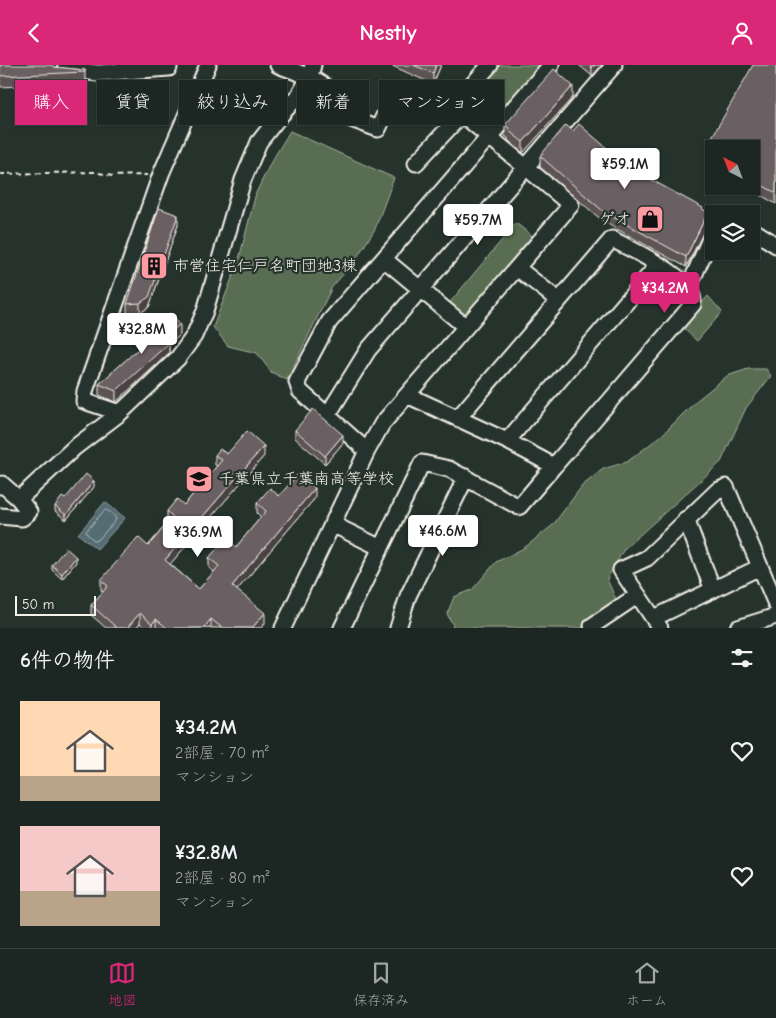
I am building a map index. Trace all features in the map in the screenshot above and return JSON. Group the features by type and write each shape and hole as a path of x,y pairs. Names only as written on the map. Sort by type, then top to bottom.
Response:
{"street":[{"path":"202,80 208,65"},
{"path":"278,65 311,71 342,98 346,117 378,129 380,125"},
{"path":"477,80 490,65"},
{"path":"367,451 300,391 297,381 329,322 490,138 551,65"},
{"path":"327,416 368,350 614,65"},
{"path":"56,69 98,73 169,68"},
{"path":"287,108 299,95 311,71"},
{"path":"120,413 84,401 85,391 161,174 182,125"},
{"path":"19,499 74,448 120,413 178,358 194,336 205,311 243,181 259,142 272,125"},
{"path":"416,163 452,125"},
{"path":"283,628 367,451 382,424 571,205 475,125"},
{"path":"760,235 776,245"},
{"path":"342,628 422,463 449,469 519,507 694,304 694,298 677,275 612,239 458,417"},
{"path":"688,289 705,250"},
{"path":"384,259 466,327"},
{"path":"507,441 658,265"},
{"path":"517,268 558,300"},
{"path":"407,395 458,417 554,466"},
{"path":"398,628 408,596 466,477"},
{"path":"0,486 2,484 19,499 29,512 22,518 0,516"},
{"path":"760,567 713,590 657,623 621,570 647,557 717,491 726,487 776,604"},
{"path":"686,519 713,590"},
{"path":"332,524 381,549"},
{"path":"594,628 592,626 638,595"},
{"path":"738,628 776,616"}],"path":[{"path":"0,174 96,172 112,176 161,174"}],"green space":[{"path":"498,65 543,65 504,110 504,80 485,80"},
{"path":"290,131 394,178 375,229 354,262 332,287 287,380 271,372 257,353 228,346 213,327 238,263 256,193 270,164"},
{"path":"516,223 532,236 462,319 447,306"},
{"path":"708,296 722,312 697,341 681,326"},
{"path":"748,369 766,369 771,376 746,408 721,462 624,549 607,579 617,602 589,628 452,628 453,625 447,614 454,597 472,590 496,562 524,548 553,525 582,486 603,469 627,462 662,435 696,401 727,376"}],"water":[{"path":"105,502 125,518 97,549 78,534"}],"building":[{"path":"0,65 52,65 54,67 85,70 85,72 0,76"},
{"path":"413,65 436,65 433,73"},
{"path":"753,65 776,65 776,193 760,184 760,140 715,140 712,137"},
{"path":"554,69 573,86 523,142 508,130 509,128 505,125"},
{"path":"579,124 638,175 639,173 703,208 705,218 686,257 604,212 540,156 566,125 573,131"},
{"name":"市営住宅仁戸名町団地3棟","path":"159,208 178,215 149,297 140,303 127,304"},
{"path":"170,313 180,324 164,338 169,343 116,391 99,384 156,333 152,329"},
{"path":"313,409 343,435 325,456 295,430"},
{"path":"247,431 264,446 165,560 199,589 219,566 209,558 219,546 226,538 236,547 266,511 257,503 270,488 279,496 298,474 315,488 232,586 265,613 252,628 222,628 211,619 204,628 167,628 156,619 152,624 140,613 127,628 117,628 91,605 108,586 101,580 138,537 148,546 173,517 167,511 177,499 184,505 222,460 215,455 220,449 227,454"},
{"path":"86,474 94,481 66,515 55,506 62,497 65,499"},
{"path":"66,548 76,557 62,574 52,565"}],"place":[{"name":"ゲオ","path":"650,219"},
{"name":"市営住宅仁戸名町団地3棟","path":"154,266"},
{"name":"千葉県立千葉南高等学校","path":"199,479"}]}
